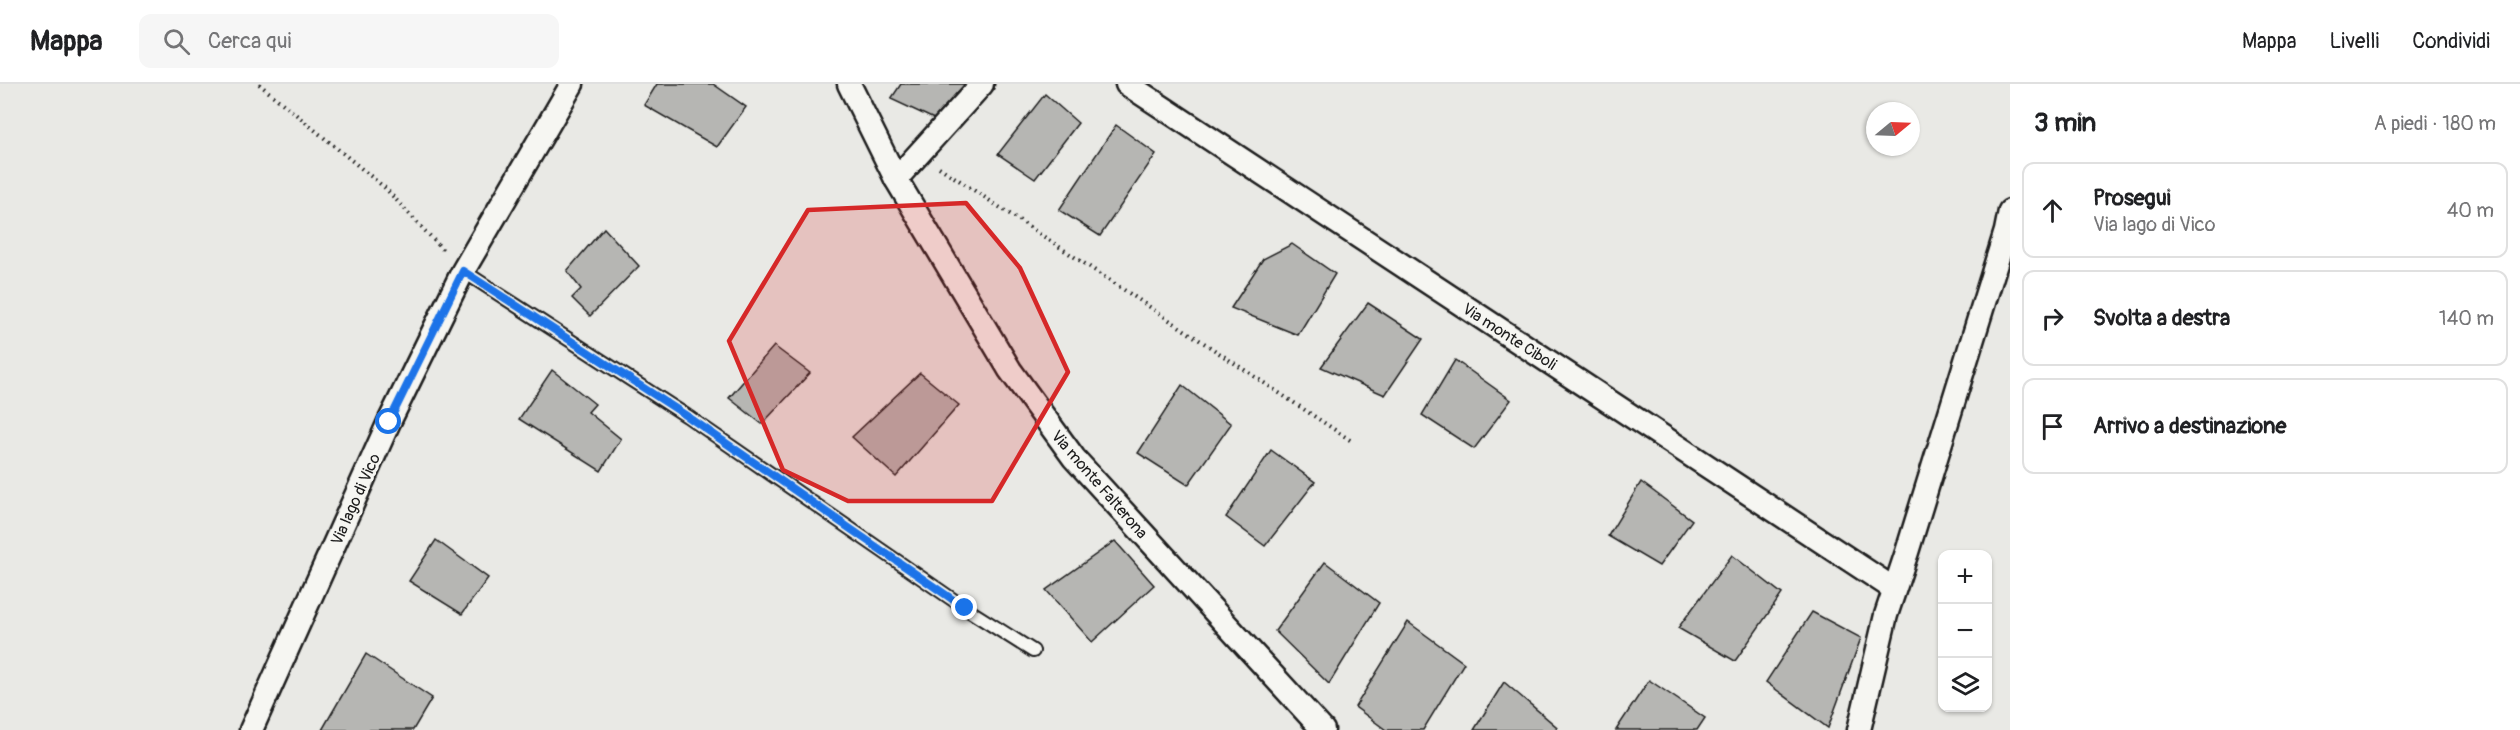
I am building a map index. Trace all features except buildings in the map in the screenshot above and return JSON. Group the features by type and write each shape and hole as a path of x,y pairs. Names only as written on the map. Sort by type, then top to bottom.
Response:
{"street":[{"name":"Via lago di Vico","path":"251,730 389,422 463,271 572,84"},
{"name":"Via monte Falterona","path":"849,84 896,179 1010,370 1074,459 1323,730"},
{"path":"896,179 982,84"},
{"name":"Via monte Ciboli","path":"1127,84 1894,589"},
{"path":"1859,730 1894,589 2006,231 2010,211"}],"lane":[{"path":"463,271 687,416 965,608 1033,651"}],"path":[{"path":"259,84 385,188 463,271"},
{"path":"919,154 1353,442"}],"highlighted area":[{"path":"966,203 1020,268 1068,372 992,501 848,501 783,470 729,341 808,210"}],"route":[{"path":"389,422 463,271 687,416 965,608"}]}
